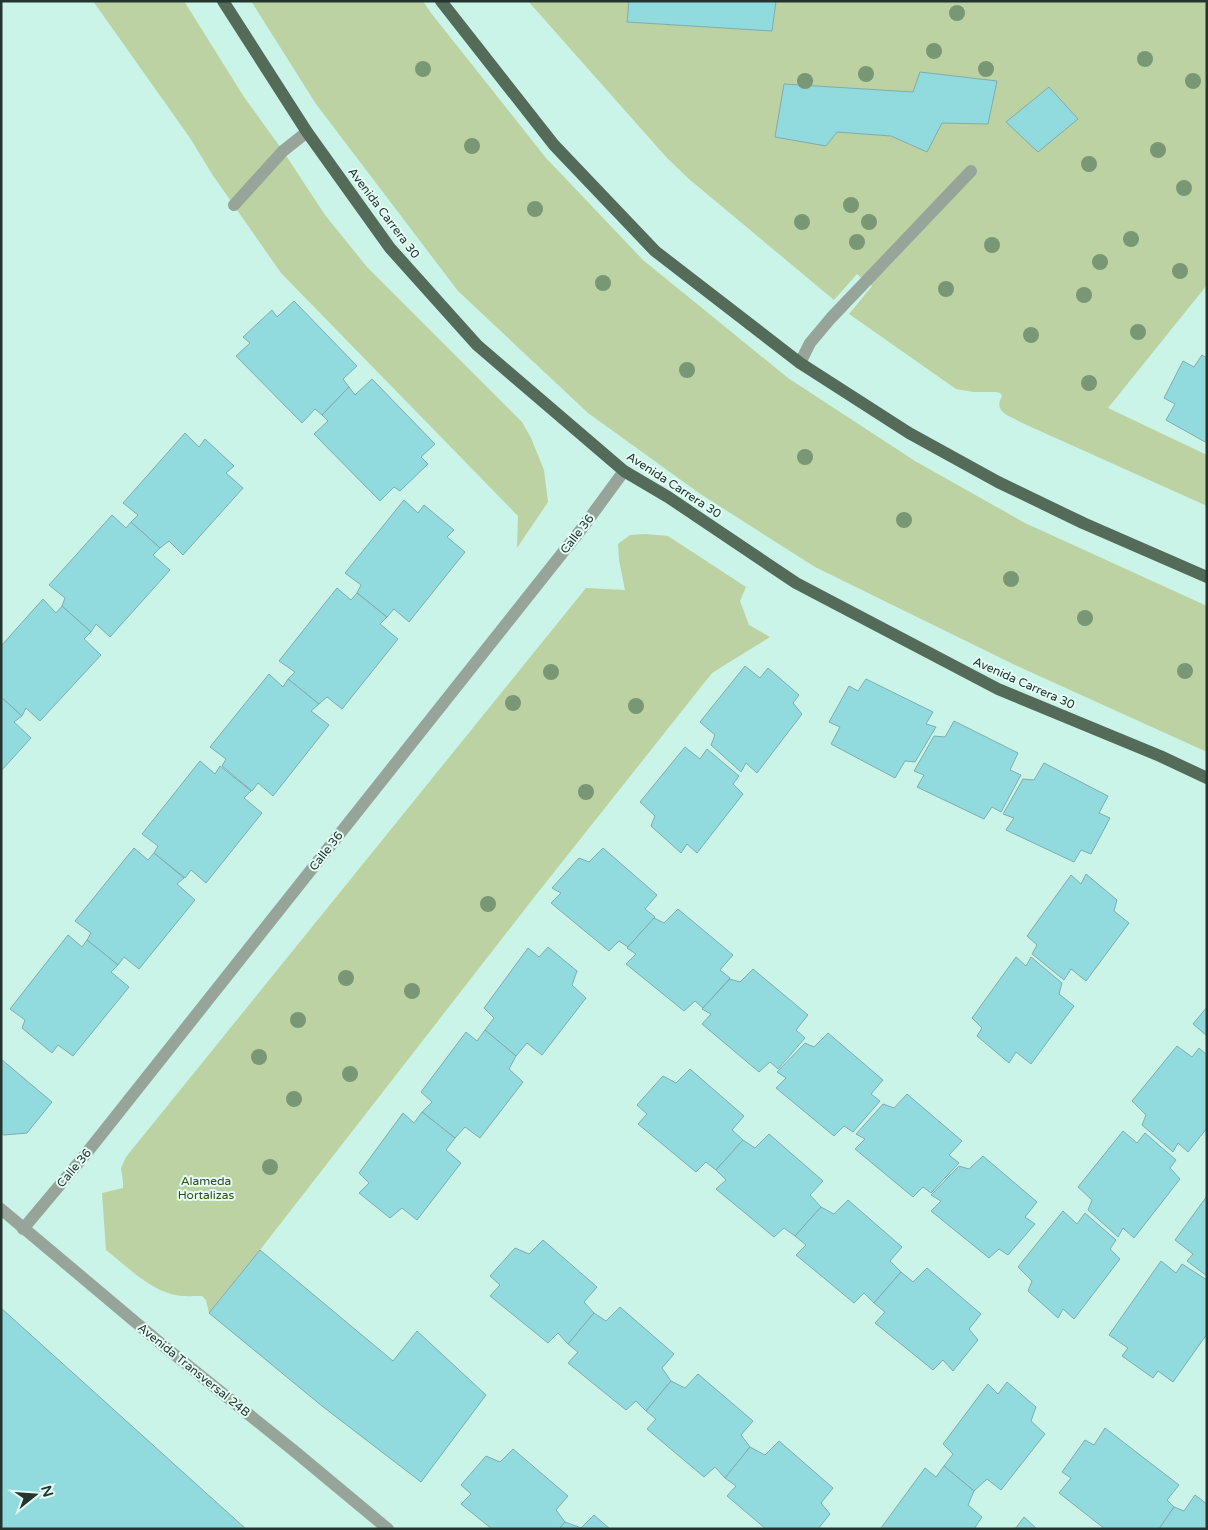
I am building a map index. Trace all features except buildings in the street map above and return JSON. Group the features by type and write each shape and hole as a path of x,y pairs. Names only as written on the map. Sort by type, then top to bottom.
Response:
{"main road":[{"name":"Avenida Carrera 30","path":"223,1 306,132 390,248 477,345 624,470 668,497 796,583 998,689 1160,756 1207,778"},
{"path":"441,1 554,145 655,251 800,363 910,433 998,482 1083,522 1207,576"}],"street":[{"path":"234,205 283,151 306,132"},
{"path":"800,363 810,343 831,318 971,171"},
{"name":"Calle 36","path":"23,1229 141,1085 583,527 624,470"},
{"name":"Avenida Transversal 24B","path":"1,1209 165,1347 388,1529"}],"green space":[{"path":"93,1 184,1 244,97 283,151 325,215 367,267 522,422 531,438 544,470 548,502 517,548 518,516 281,273 212,174 190,138"},
{"path":"251,1 423,1 546,158 643,260 788,378 915,461 1025,523 1207,606 1207,752 1015,665 815,567 699,493 588,413 458,291 316,104"},
{"path":"528,1 1207,1 1207,285 1108,408 1207,455 1207,506 1020,422 1003,412 999,406 1002,396 1000,393 956,389 849,314 872,286 857,274 834,300 689,179 667,158"},
{"name":"Alameda Hortalizas","path":"630,535 668,536 746,587 740,601 749,625 770,637 712,673 209,1313 206,1300 202,1296 171,1294 154,1287 106,1250 102,1193 123,1188 121,1168 126,1157 586,588 625,590 618,544"}]}
